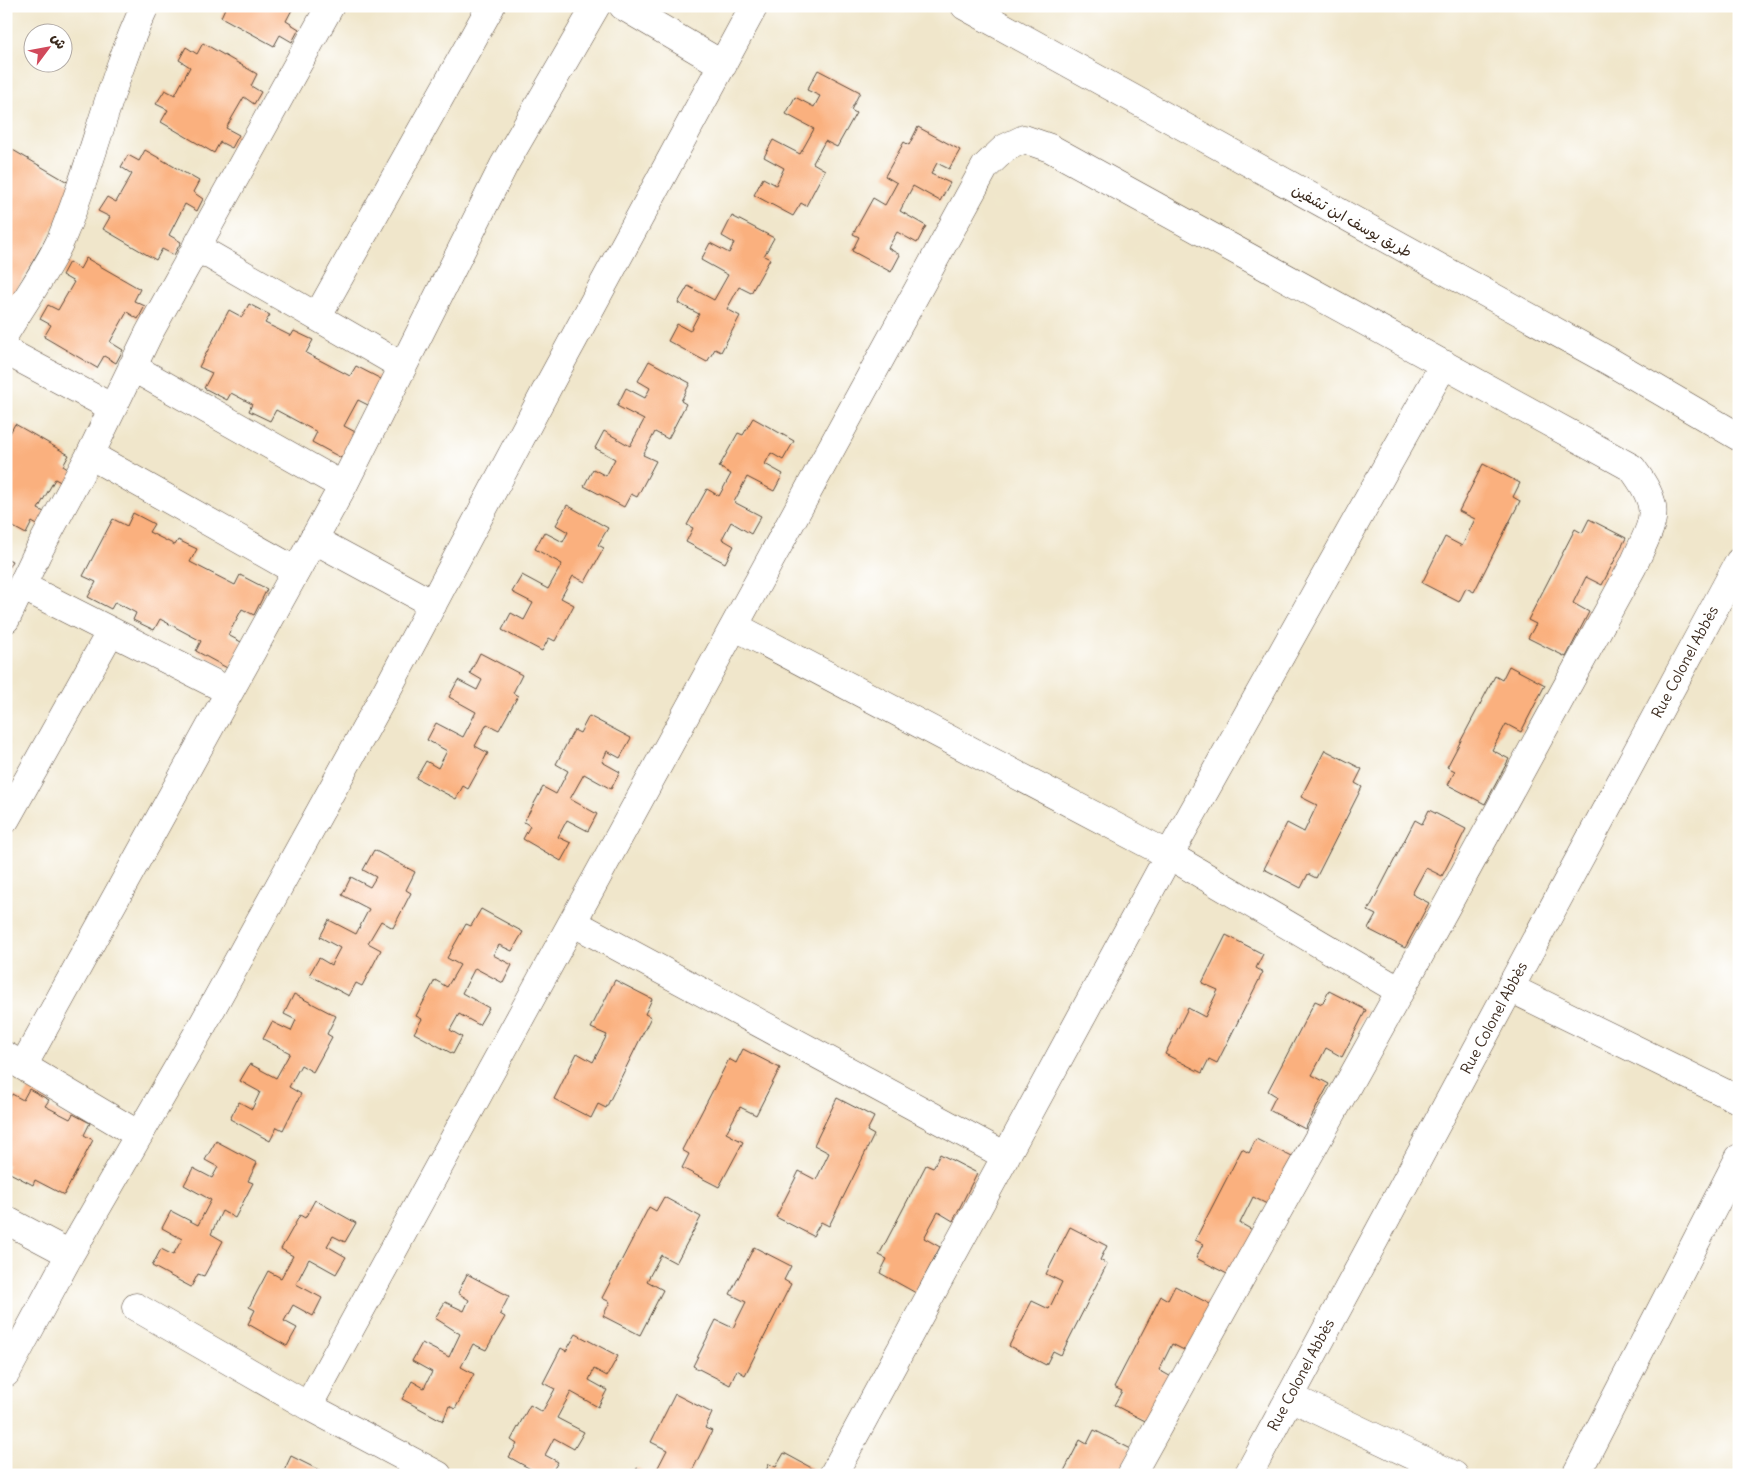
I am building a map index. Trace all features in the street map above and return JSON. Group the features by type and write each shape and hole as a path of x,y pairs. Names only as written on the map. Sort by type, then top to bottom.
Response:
{"street":[{"path":"6,332 61,239 88,171 102,121 132,33 145,6"},
{"path":"6,619 90,455 132,366 330,6"},
{"path":"318,317 491,6"},
{"path":"139,1135 15,1061 229,692 343,486 504,165 596,6"},
{"path":"623,6 723,65"},
{"path":"6,1372 70,1254 212,1008 433,604 754,6"},
{"name":"طريق يوسف ابن تشفين","path":"965,6 1609,361 1739,437"},
{"path":"308,1406 736,627 985,167 1005,148 1024,139 1050,148 1632,468 1647,489 1653,505 1654,518 1633,566 1400,991 1130,1475"},
{"path":"196,247 402,366"},
{"path":"6,352 113,408"},
{"path":"832,1475 1169,855 1444,364"},
{"path":"132,366 343,486"},
{"path":"90,455 296,571"},
{"path":"313,539 433,604"},
{"name":"Rue Colonel Abbès","path":"1248,1475 1739,562"},
{"path":"22,586 229,692"},
{"path":"736,627 1169,855 1400,991"},
{"path":"6,819 111,631"},
{"path":"574,923 1006,1156"},
{"path":"1510,988 1739,1100"},
{"path":"1576,1475 1739,1158"},
{"path":"6,1220 70,1254"},
{"path":"136,1306 308,1406 438,1475"},
{"path":"1290,1397 1454,1475"}],"building":[{"path":"226,6 294,6 286,21 299,29 292,42 280,35 274,46 221,17"},
{"path":"203,43 257,74 251,86 261,92 254,104 244,97 226,128 239,135 232,148 220,142 214,153 161,122 168,110 156,104 165,90 175,95 190,67 179,60 186,47 197,54"},
{"path":"818,70 860,92 851,110 856,113 837,147 825,141 813,163 825,170 806,206 801,203 793,216 754,195 763,178 776,185 784,168 764,157 773,140 800,154 814,129 786,114 795,97 814,107 820,96 807,90"},
{"path":"918,127 960,150 949,169 937,163 931,174 950,183 940,201 913,186 900,211 926,226 917,243 897,232 888,248 900,255 891,272 852,251 859,237 853,234 873,198 885,205 897,183 885,176 904,142 909,145"},
{"path":"6,146 76,187 6,308"},
{"path":"145,150 199,181 193,192 203,199 197,211 185,204 169,235 181,242 174,255 162,249 156,260 103,229 110,217 98,211 107,197 116,202 132,174 121,167 128,155 139,161"},
{"path":"732,216 774,238 764,256 770,259 751,293 739,287 727,309 740,316 721,352 715,349 707,362 668,341 677,324 690,331 699,314 678,303 688,286 714,300 728,275 701,260 710,243 729,253 734,243 722,236"},
{"path":"86,258 140,289 134,301 145,306 138,319 127,312 110,342 123,350 116,363 104,356 97,368 44,337 51,325 40,319 48,305 58,310 74,282 62,275 69,262 80,269"},
{"path":"249,304 270,315 265,323 291,336 294,331 313,340 306,353 350,376 356,366 383,380 370,406 358,400 344,426 359,434 345,460 312,442 317,432 276,410 270,421 249,411 252,404 231,393 227,400 204,388 212,373 199,367 229,310 242,317"},
{"path":"649,361 690,383 681,401 686,404 668,439 655,432 643,455 656,461 637,497 631,494 624,507 584,486 593,469 606,476 615,459 595,448 604,431 630,446 644,420 617,406 626,388 645,398 650,388 638,381"},
{"path":"753,418 794,441 783,460 771,453 765,464 783,474 774,491 747,477 734,502 761,516 751,534 731,522 722,539 734,546 725,563 686,542 693,528 687,525 707,489 719,496 731,474 719,467 738,433 743,435"},
{"path":"15,424 69,455 63,466 74,473 66,485 55,479 38,509 52,516 44,529 32,522 26,534 6,523 6,434 9,435"},
{"path":"1483,464 1520,483 1513,497 1520,501 1474,592 1466,588 1459,602 1422,583 1445,537 1462,546 1475,519 1459,511"},
{"path":"567,505 608,528 598,545 604,548 585,582 573,576 561,598 574,605 555,641 549,638 542,651 502,630 511,613 524,620 533,603 512,592 522,575 548,589 562,564 535,549 544,532 563,542 568,532 556,525"},
{"path":"133,513 154,524 149,532 175,545 178,540 197,549 190,562 235,585 240,575 267,589 254,615 242,609 228,635 243,643 229,669 196,651 201,641 160,619 154,630 133,620 136,613 115,602 111,609 88,597 96,582 83,576 113,519 127,526"},
{"path":"1589,519 1626,538 1602,585 1586,577 1573,603 1589,612 1566,657 1528,638 1536,624 1528,620 1575,529 1582,533"},
{"path":"6,558 12,561 6,572"},
{"path":"480,653 522,675 513,693 518,696 499,730 487,724 475,746 488,753 468,789 463,786 456,799 416,778 426,761 438,768 447,751 427,740 436,723 463,737 476,712 449,697 458,680 477,690 482,680 470,673"},
{"path":"1509,666 1545,685 1521,732 1506,724 1492,750 1509,759 1485,804 1448,785 1455,771 1447,767 1495,676 1502,680"},
{"path":"589,716 631,738 620,758 607,751 602,762 620,772 611,789 584,774 570,799 597,814 588,831 567,820 558,837 571,843 561,861 523,839 530,826 524,822 543,787 556,794 568,771 556,764 574,730 580,733"},
{"path":"1325,750 1362,769 1355,783 1362,787 1316,878 1308,874 1301,888 1264,869 1287,823 1304,832 1317,805 1301,797"},
{"path":"1429,810 1466,829 1442,876 1426,868 1412,894 1429,903 1405,948 1368,929 1376,915 1368,911 1415,820 1422,824"},
{"path":"374,850 415,872 406,890 411,893 393,928 381,921 368,943 381,950 362,986 356,983 349,996 309,975 319,958 331,965 340,948 320,937 329,920 356,934 369,909 342,895 351,877 370,887 376,877 363,870"},
{"path":"481,909 523,932 512,951 499,945 493,955 512,965 503,983 475,968 462,993 489,1008 479,1025 459,1014 450,1030 462,1037 453,1054 414,1033 422,1019 416,1016 435,980 447,987 460,965 447,958 466,924 471,926"},
{"path":"1226,935 1263,954 1256,968 1263,972 1217,1063 1209,1059 1202,1073 1165,1054 1188,1008 1205,1017 1218,990 1202,983"},
{"path":"615,980 652,999 645,1014 651,1017 606,1108 598,1104 591,1118 554,1099 577,1053 593,1062 607,1035 591,1028"},
{"path":"1329,991 1366,1010 1342,1057 1326,1048 1312,1075 1329,1084 1305,1129 1269,1110 1276,1096 1268,1091 1315,1001 1322,1004"},
{"path":"294,994 336,1016 327,1034 332,1037 313,1072 301,1065 289,1087 301,1094 283,1130 277,1127 270,1141 230,1119 239,1102 252,1109 260,1092 240,1081 250,1064 276,1078 290,1053 263,1039 272,1022 291,1031 296,1020 284,1014"},
{"path":"743,1049 780,1068 756,1115 740,1107 726,1133 743,1142 719,1187 682,1168 689,1154 682,1150 729,1059 736,1063"},
{"path":"29,1089 49,1100 45,1106 70,1119 73,1114 90,1123 84,1135 93,1140 64,1195 35,1180 33,1185 6,1171 8,1165 6,1164 6,1105 12,1094 23,1100"},
{"path":"837,1098 874,1117 867,1131 874,1135 829,1226 821,1222 813,1236 776,1217 799,1171 816,1180 829,1153 814,1145"},
{"path":"1256,1139 1294,1158 1269,1205 1253,1197 1240,1223 1256,1232 1233,1277 1196,1258 1203,1244 1195,1240 1242,1149 1249,1153"},
{"path":"216,1141 257,1163 248,1181 253,1183 235,1218 222,1211 211,1234 223,1241 204,1276 198,1274 191,1287 152,1266 161,1249 173,1255 182,1239 162,1228 171,1211 198,1225 211,1200 184,1185 193,1168 212,1178 218,1167 205,1160"},
{"path":"940,1154 977,1173 953,1221 938,1212 924,1238 940,1247 916,1293 880,1273 887,1259 879,1255 926,1165 933,1168"},
{"path":"664,1197 701,1217 676,1263 661,1255 647,1281 663,1290 640,1335 603,1316 610,1302 602,1298 649,1207 656,1211"},
{"path":"315,1200 356,1223 345,1242 333,1236 327,1246 346,1257 336,1274 309,1259 296,1284 322,1298 313,1316 293,1305 284,1321 297,1328 287,1346 248,1324 255,1310 249,1307 268,1271 281,1278 293,1256 281,1249 300,1215 305,1218"},
{"path":"1070,1227 1107,1246 1100,1260 1107,1264 1061,1355 1053,1351 1046,1365 1009,1346 1032,1301 1049,1309 1062,1282 1046,1274"},
{"path":"754,1247 791,1266 784,1280 791,1284 745,1375 737,1370 730,1385 693,1366 716,1320 733,1328 746,1302 730,1294"},
{"path":"467,1274 509,1296 500,1314 505,1317 486,1350 473,1344 461,1367 474,1374 455,1409 449,1406 443,1421 402,1399 412,1381 424,1388 432,1372 412,1361 422,1343 449,1357 460,1334 435,1318 445,1302 464,1311 469,1300 458,1293"},
{"path":"1175,1286 1212,1305 1188,1352 1172,1344 1159,1370 1175,1379 1151,1424 1114,1405 1122,1391 1114,1387 1161,1296 1168,1300"},
{"path":"576,1334 618,1356 607,1376 594,1369 589,1380 607,1390 598,1407 571,1392 557,1418 584,1432 574,1449 554,1438 545,1455 558,1462 550,1475 541,1475 509,1457 517,1444 511,1440 530,1405 542,1412 555,1389 543,1383 561,1348 566,1351"},
{"path":"675,1394 712,1413 705,1428 712,1431 690,1475 654,1475 667,1450 651,1442"},
{"path":"1094,1430 1131,1449 1118,1475 1062,1475 1080,1440 1087,1444"},
{"path":"784,1453 821,1473 820,1475 764,1475 769,1464 776,1467"},
{"path":"291,1456 329,1475 282,1475"},
{"path":"637,1468 651,1475 633,1475"}]}
